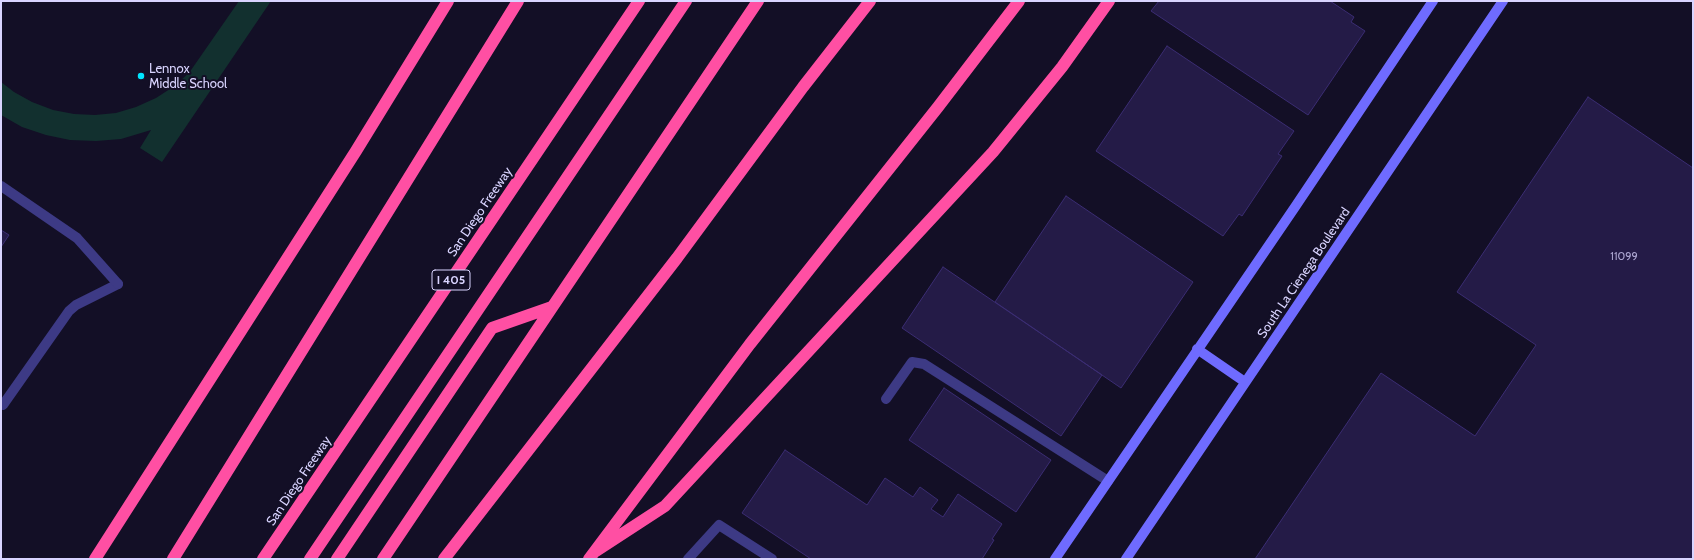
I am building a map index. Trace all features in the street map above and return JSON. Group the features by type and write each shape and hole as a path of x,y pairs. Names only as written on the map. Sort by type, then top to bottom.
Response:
{"highway":[{"path":"95,559 356,152 448,1"},
{"path":"173,559 518,1"},
{"name":"San Diego Freeway","path":"263,559 639,1"},
{"path":"310,559 686,1"},
{"path":"383,559 758,1"},
{"path":"444,559 672,264 870,1"},
{"path":"593,555 750,344 938,107 1018,1"},
{"path":"593,555 665,506 993,152 1062,67 1109,1"},
{"path":"337,559 492,328 552,307"}],"main road":[{"name":"South La Cienega Boulevard","path":"1126,559 1503,1"},
{"path":"1055,559 1291,213 1430,2"},
{"path":"1197,349 1245,382"}],"street":[{"path":"1,186 77,238 118,284 76,305 69,311 3,405"},
{"path":"886,399 912,362 924,364 1108,481"},
{"path":"688,559 719,524 772,559"}],"green space":[{"path":"239,1 271,1 162,162 140,148 151,130 121,139 96,141 70,140 46,135 22,127 1,115 1,82 14,92 32,102 53,110 74,114 95,115 116,113 136,107 156,98 173,87 189,73"}],"building":[{"path":"1159,1 1330,1 1354,17 1351,22 1365,31 1308,115 1151,11"},
{"path":"1167,46 1294,131 1278,154 1282,156 1242,216 1239,214 1223,236 1096,151"},
{"path":"1588,97 1693,168 1693,559 1255,559 1381,373 1475,436 1536,345 1457,292"},
{"path":"1066,196 1193,282 1121,388 995,302"},
{"path":"1,230 9,235 1,247"},
{"path":"943,267 1102,375 1061,436 902,328"},
{"path":"944,388 1051,460 1016,512 909,440"},
{"path":"785,450 867,505 885,478 913,497 920,487 938,500 931,509 943,517 958,494 1002,524 992,539 994,540 982,559 811,559 742,513"}],"place":[{"name":"Lennox Middle School","path":"141,76"}]}
